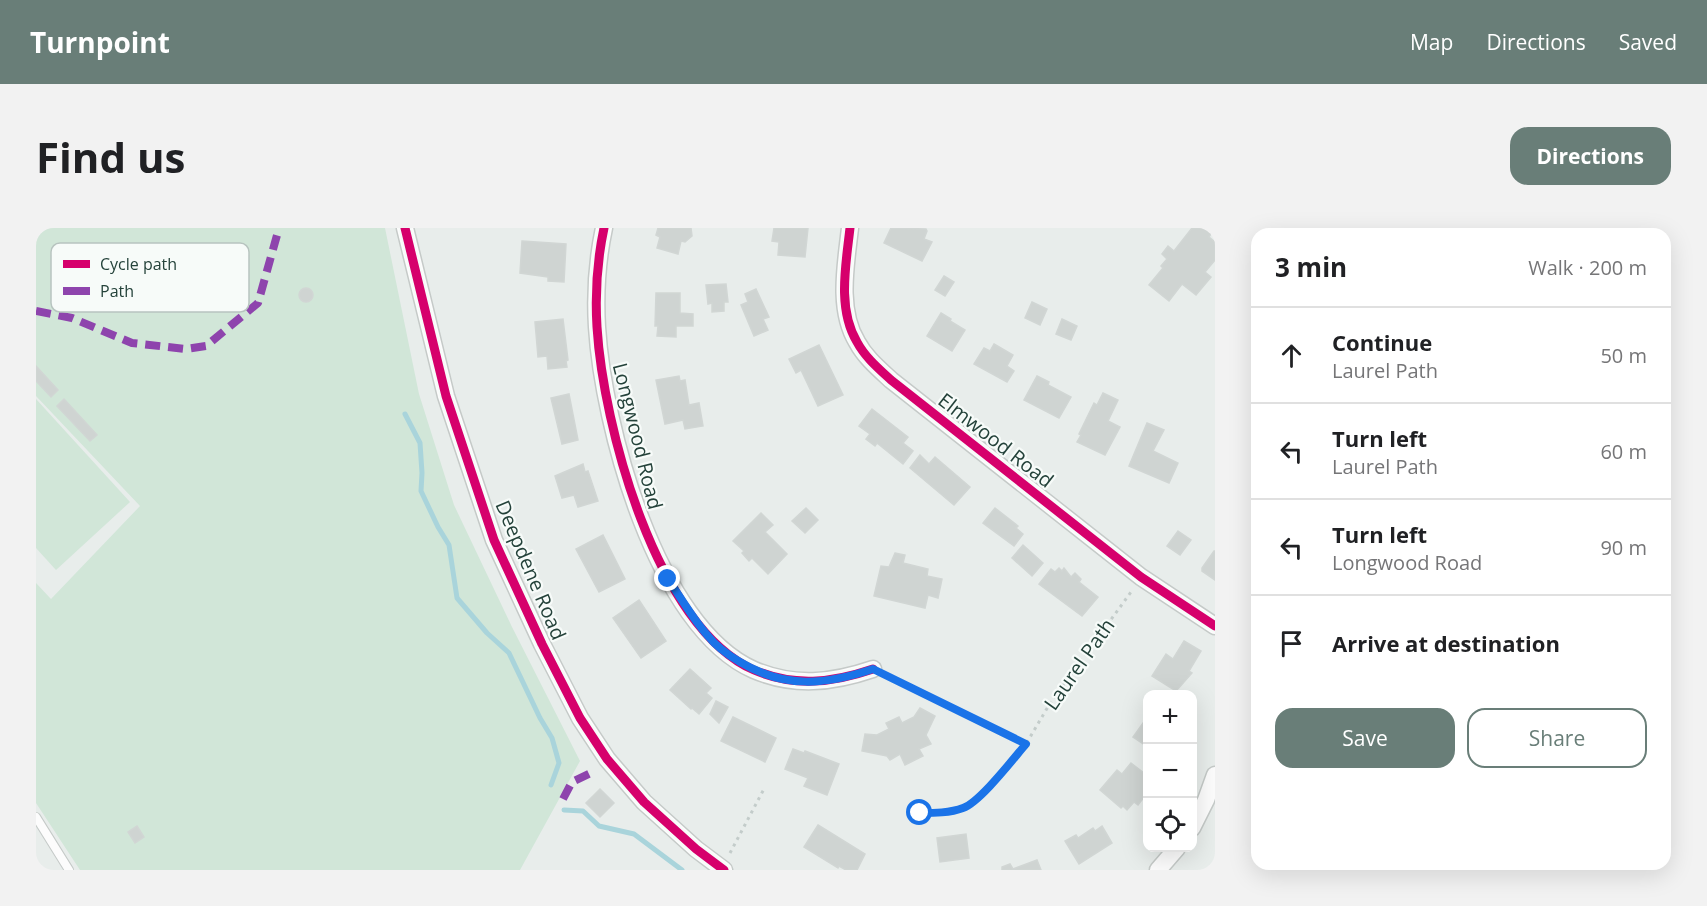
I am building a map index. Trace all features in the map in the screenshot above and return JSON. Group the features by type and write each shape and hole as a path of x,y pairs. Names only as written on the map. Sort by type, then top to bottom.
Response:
{"street":[{"name":"Deepdene Road","path":"405,228 446,396 494,540 542,644 580,718 607,759 644,802 696,849 723,869"},
{"name":"Longwood Road","path":"604,228 596,281 597,329 602,374 610,415 631,492 652,548 668,579 708,637 733,658 752,669 792,682 835,680 873,669"},
{"name":"Elmwood Road","path":"850,228 844,301 856,341 870,360 900,387 1141,577 1215,626"},
{"path":"1197,818 1215,775"},
{"path":"1158,870 1174,852"}],"lane":[{"path":"36,817 69,870"}],"path":[{"path":"873,669 1026,744"},
{"path":"723,869 765,788"}],"green space":[{"path":"36,228 385,228 419,394 454,505 512,627 580,761 520,870 80,870 36,803 36,583 51,599 140,506 36,396"},
{"path":"36,399 130,502 56,570 36,548"}],"building":[{"path":"658,228 691,228 692,236 685,242 681,241 678,254 657,248 660,237 656,235"},
{"path":"774,228 808,228 805,257 778,255 779,242 772,241"},
{"path":"891,228 926,229 924,239 932,242 922,261 884,243"},
{"path":"1192,228 1207,228 1212,232 1209,237 1215,242 1215,260 1205,272 1211,277 1196,295 1182,284 1169,301 1149,285 1163,268 1161,266 1167,259 1162,254 1168,246 1174,251"},
{"path":"522,241 566,244 564,282 548,281 548,277 520,273"},
{"path":"944,276 954,282 945,296 935,290"},
{"path":"726,284 728,302 724,302 724,311 712,312 712,303 708,304 706,285"},
{"path":"306,288 311,290 313,295 311,300 306,302 301,300 299,295 301,290"},
{"path":"756,289 769,317 763,319 768,330 754,336 741,305 748,302 745,294"},
{"path":"656,293 680,293 680,313 693,314 693,326 676,326 676,337 657,336"},
{"path":"1032,302 1047,309 1040,325 1025,318"},
{"path":"941,313 965,330 952,351 927,336"},
{"path":"563,319 567,367 548,369 547,356 538,357 535,322"},
{"path":"1062,319 1077,326 1071,340 1056,334"},
{"path":"994,344 1013,355 1007,366 1014,371 1007,382 974,364 984,348 990,351"},
{"path":"819,345 843,395 818,406 801,370 796,373 789,359"},
{"path":"36,366 58,390 51,397 36,381"},
{"path":"679,376 680,381 685,380 689,405 699,403 703,426 685,429 683,420 665,424 656,380"},
{"path":"1037,376 1049,382 1048,385 1071,397 1059,418 1024,400"},
{"path":"1103,393 1118,400 1108,421 1120,427 1105,455 1077,442 1094,403 1097,405"},
{"path":"569,394 578,440 562,444 551,398"},
{"path":"64,399 97,435 90,441 57,406"},
{"path":"872,409 908,437 903,443 913,451 903,464 877,443 875,446 866,439 870,434 859,426"},
{"path":"1147,423 1164,430 1153,451 1178,463 1169,483 1129,466"},
{"path":"920,455 929,464 935,457 970,487 954,505 910,468"},
{"path":"583,464 585,472 588,471 598,501 578,507 574,495 562,498 555,476"},
{"path":"806,508 818,520 805,533 792,521"},
{"path":"995,508 1018,526 1016,528 1023,534 1014,546 983,523"},
{"path":"761,513 773,525 765,532 787,554 768,574 752,558 749,561 742,553 744,551 733,541"},
{"path":"1178,531 1191,540 1180,555 1167,546"},
{"path":"603,535 625,579 599,592 576,549"},
{"path":"1023,545 1043,563 1032,576 1012,558"},
{"path":"1215,551 1215,580 1202,571"},
{"path":"895,553 905,555 903,563 928,569 927,576 942,579 938,598 928,595 925,608 874,596 881,566 889,567"},
{"path":"1059,568 1062,571 1064,568 1071,577 1075,573 1081,579 1079,582 1098,597 1082,616 1039,584 1051,569 1055,572"},
{"path":"639,600 666,641 641,658 613,618"},
{"path":"1184,641 1201,651 1189,671 1192,673 1177,690 1152,676 1166,654 1173,659"},
{"path":"690,669 711,688 706,693 712,698 699,714 670,690"},
{"path":"716,701 728,707 719,723 710,714"},
{"path":"920,708 935,716 926,735 931,744 919,749 923,756 905,765 900,754 890,760 887,756 862,751 865,734 877,735 889,729 886,723 899,717 902,723 914,717"},
{"path":"733,717 776,738 765,762 721,741"},
{"path":"1143,723 1143,744 1133,737"},
{"path":"793,749 804,753 805,751 839,764 827,795 804,786 808,778 785,769"},
{"path":"1131,763 1143,772 1143,798 1138,805 1134,802 1127,810 1123,806 1121,808 1100,790 1117,770 1122,774"},
{"path":"600,789 614,803 600,817 586,803"},
{"path":"818,825 865,854 857,870 846,870 839,866 838,868 804,847"},
{"path":"137,826 144,837 135,843 128,832"},
{"path":"1102,826 1112,843 1079,864 1065,841 1076,835 1078,838 1093,828 1095,831"},
{"path":"966,834 969,858 940,862 937,838"},
{"path":"1037,860 1041,870 1002,870 1002,867 1010,864 1013,869"}],"waterway":[{"path":"405,414 420,443 421,491 449,545 457,598 487,633 509,653 552,738 559,763 551,785"},
{"path":"564,810 583,811 599,826 634,834 682,870"}],"marked path":[{"path":"249,310 258,303 279,228"},
{"path":"36,311 72,318 132,343 186,349 206,346 247,312"},
{"path":"563,799 572,782 593,772"}],"cycle path":[{"path":"405,228 446,396 494,540 542,644 580,718 607,759 644,802 696,849 724,870"},
{"path":"604,228 598,265 596,315 601,368 610,416 623,467 641,519 663,568 689,612 719,647 754,670 769,675 798,681 813,681 828,680 873,669"},
{"path":"850,228 844,286 847,315 857,342 872,362 891,380 1141,577 1215,626"}],"route":[{"path":"668,579 708,637 719,648 752,669 792,682 813,682 835,680 873,669 1026,744 979,796 964,808 947,812 920,813"}]}
